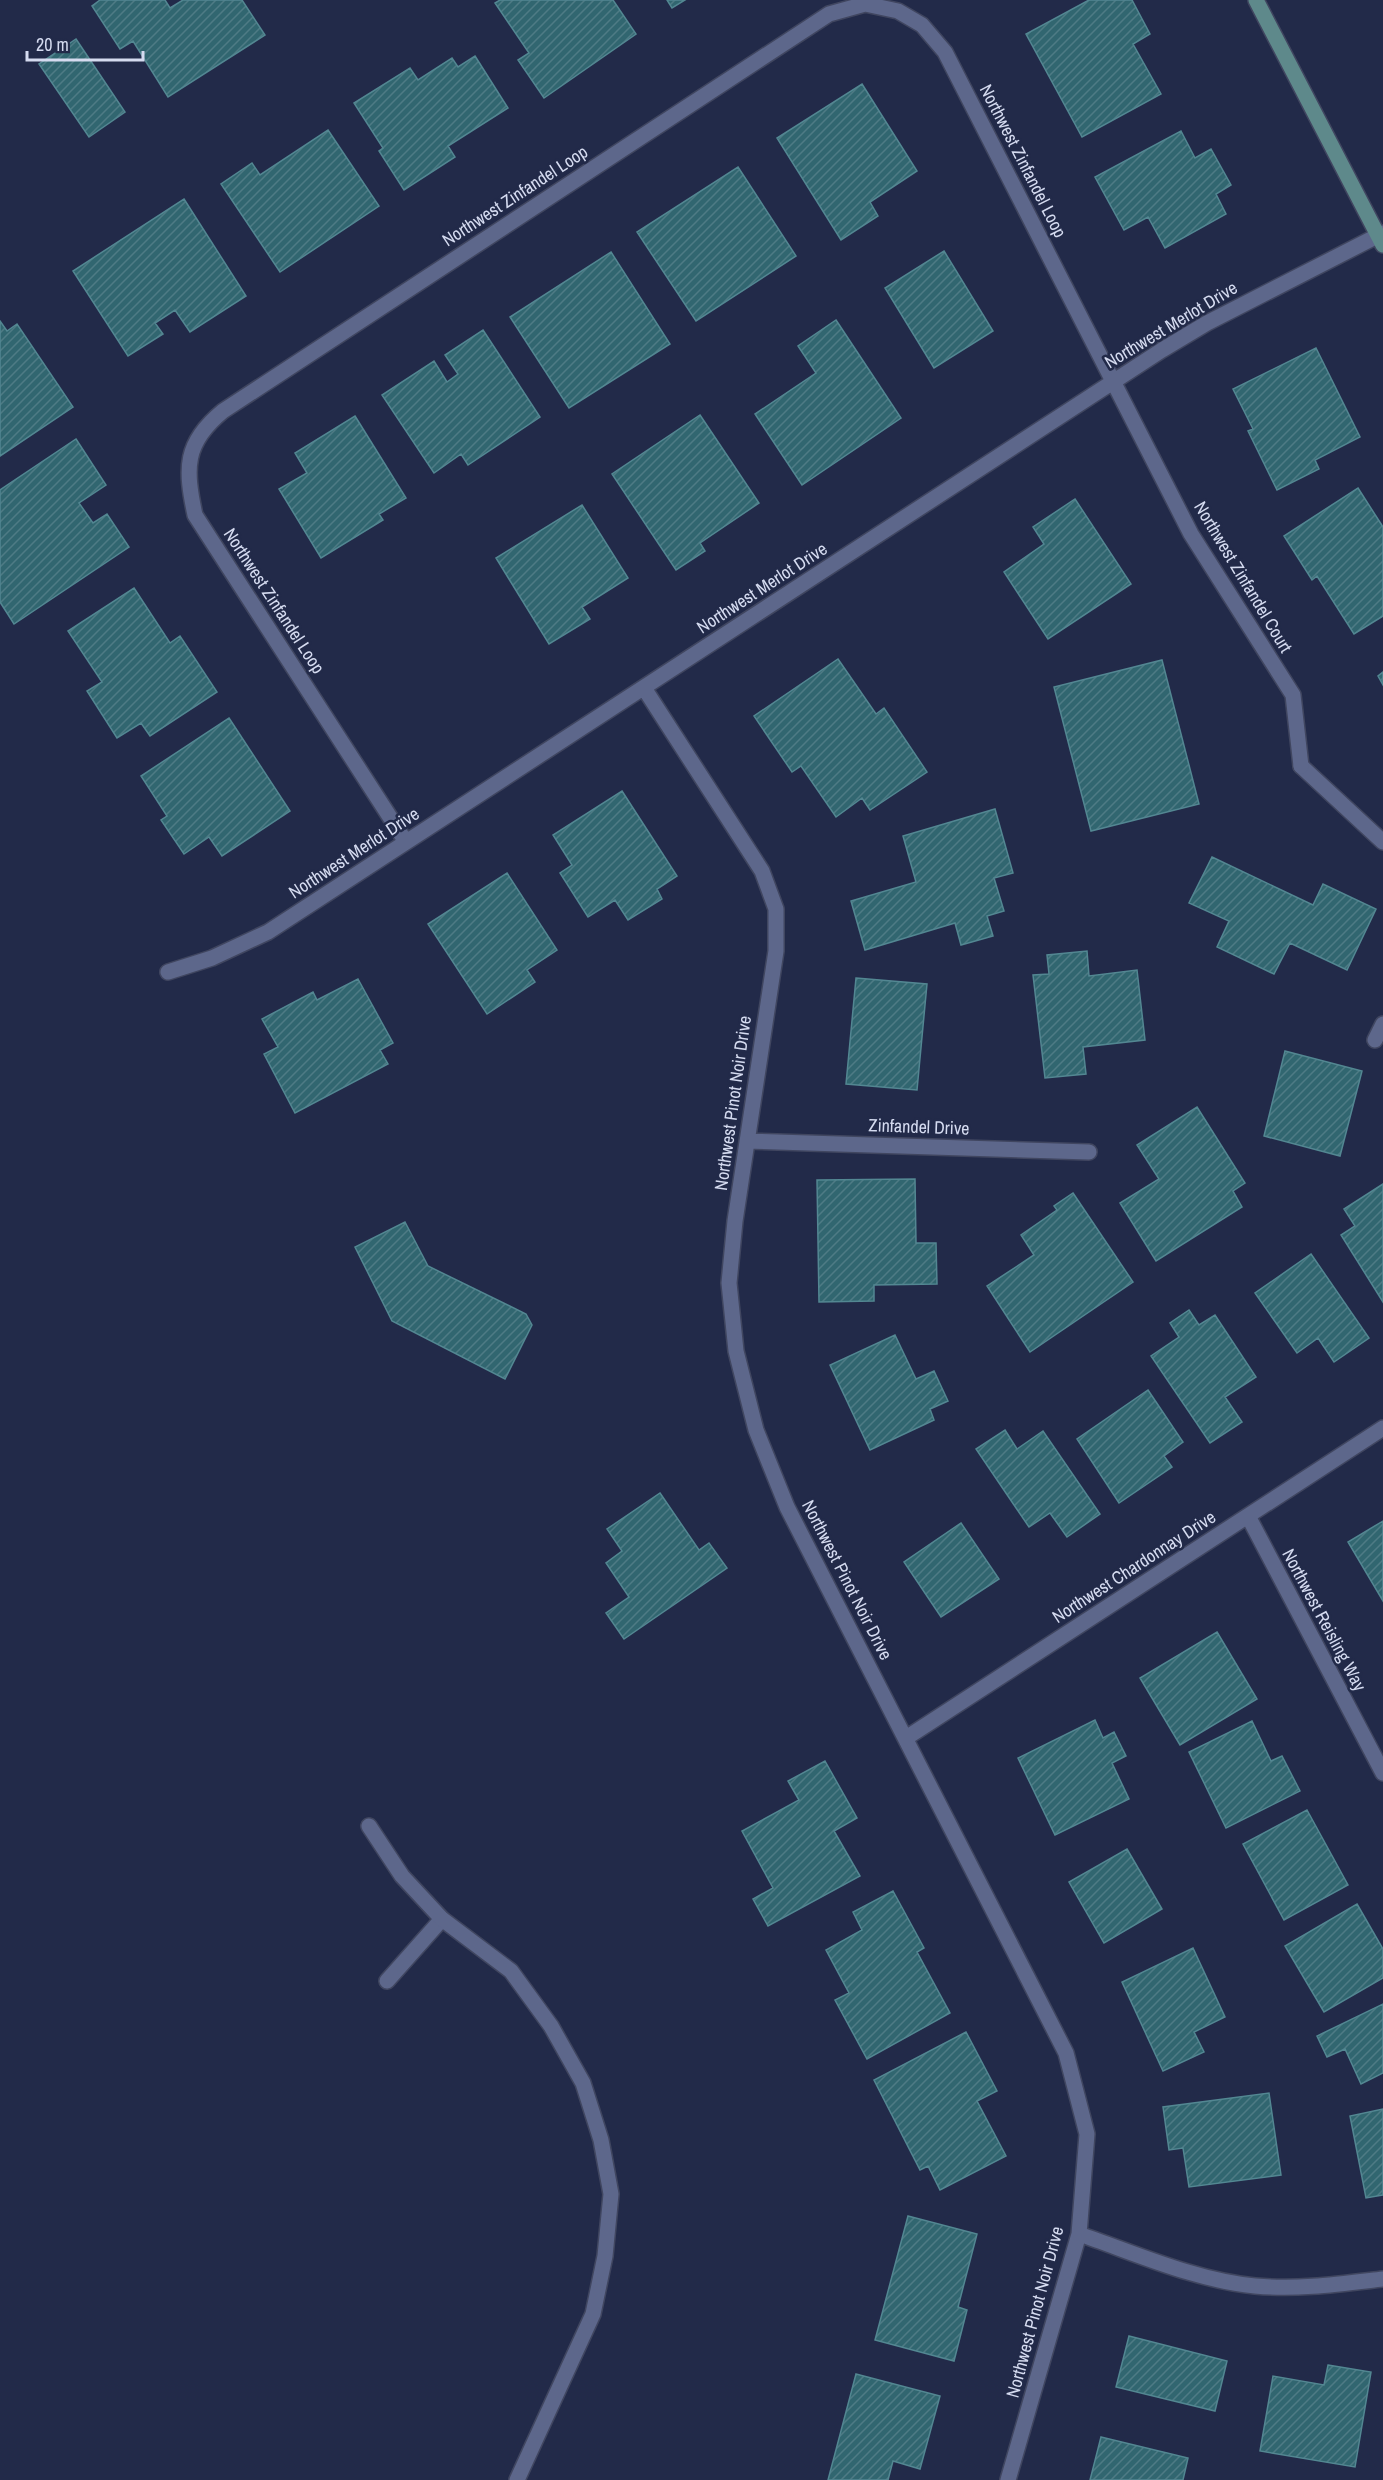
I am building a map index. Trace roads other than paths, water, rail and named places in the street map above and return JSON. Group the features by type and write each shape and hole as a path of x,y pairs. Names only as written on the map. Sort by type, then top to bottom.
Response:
{"main road":[{"path":"1256,0 1381,238"}],"street":[{"name":"Northwest Zinfandel Loop","path":"406,842 195,515 188,483 192,448 205,425 223,411 829,14 865,4 898,11 922,25 945,52 1114,382"},
{"name":"Northwest Merlot Drive","path":"168,972 212,958 268,932 1207,323 1381,238"},
{"name":"Northwest Zinfandel Court","path":"1114,382 1191,534 1293,695 1301,766 1383,842"},
{"name":"Northwest Pinot Noir Drive","path":"644,688 762,871 776,909 776,951 735,1221 729,1283 736,1351 756,1431 787,1507 1066,2053 1087,2134 1079,2234 1008,2480"},
{"path":"1375,1040 1383,1024"},
{"name":"Zinfandel Drive","path":"747,1141 1089,1152"},
{"name":"Northwest Chardonnay Drive","path":"906,1738 1383,1428"},
{"name":"Northwest Reisling Way","path":"1248,1516 1383,1773"},
{"path":"369,1826 402,1876 442,1919 511,1971 551,2026 583,2083 601,2140 611,2193 605,2256 593,2314 517,2480"},
{"path":"387,1981 442,1919"},
{"path":"1079,2234 1206,2277 1254,2286 1306,2288 1383,2279"}]}
